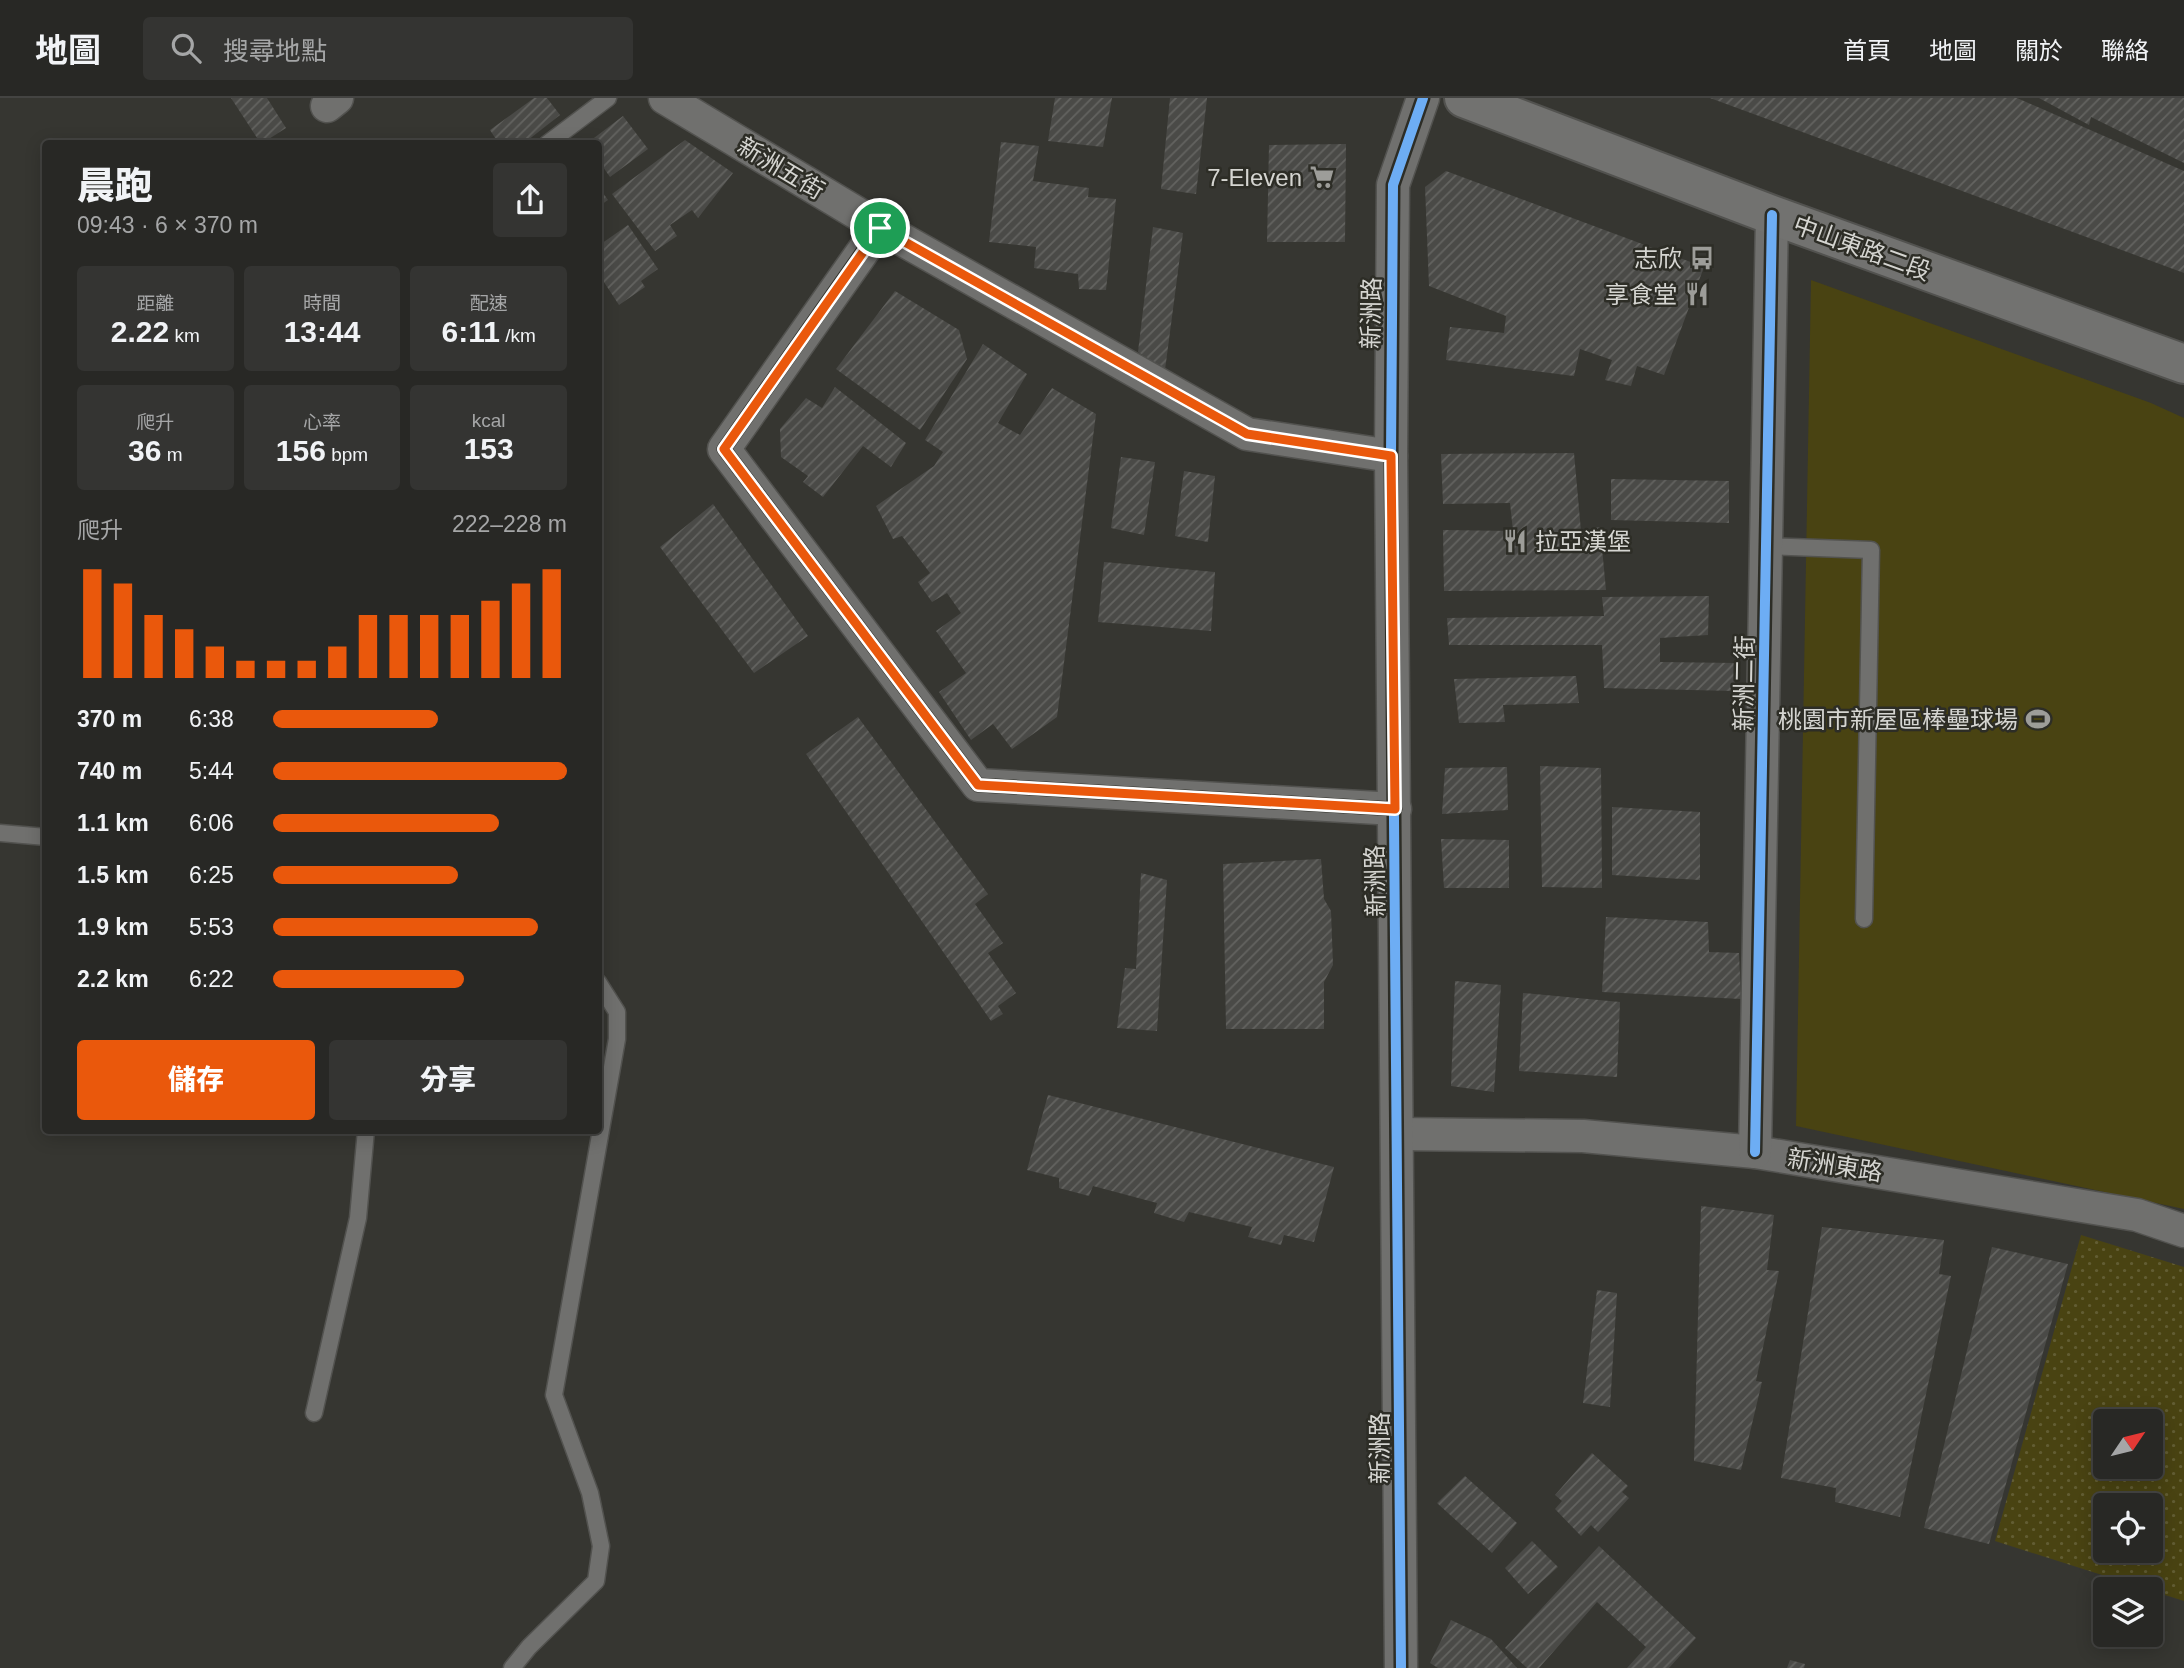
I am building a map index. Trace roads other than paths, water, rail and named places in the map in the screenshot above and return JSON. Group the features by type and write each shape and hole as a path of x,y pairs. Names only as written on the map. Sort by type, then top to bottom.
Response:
{"main road":[{"name":"中山東路二段","path":"1464,98 1772,215 2184,364"}],"street":[{"name":"新洲五街","path":"665,98 880,228 1247,434 1391,456"},
{"name":"新洲路","path":"1401,1668 1391,456 1393,185 1423,98"},
{"name":"新洲二街","path":"1755,1152 1772,215"},
{"path":"880,228 724,449 978,785 1395,809"},
{"name":"新洲東路","path":"1398,1134 1583,1136 1755,1152 2137,1215 2184,1231"}],"lane":[{"path":"552,140 608,98"},
{"path":"1767,547 1871,550 1864,919"},
{"path":"0,833 42,837"},
{"path":"602,988 617,1012 617,1039 602,1124"},
{"path":"314,1413 359,1218 366,1134"},
{"path":"512,1668 529,1647 596,1581 601,1546 590,1493 554,1395 600,1134"}],"place":[{"name":"7-Eleven","path":"1322,177"},
{"name":"志欣","path":"1702,258"},
{"name":"享食堂","path":"1697,294"},
{"name":"拉亞漢堡","path":"1515,541"},
{"name":"桃園市新屋區棒壘球場","path":"2038,719"}]}
